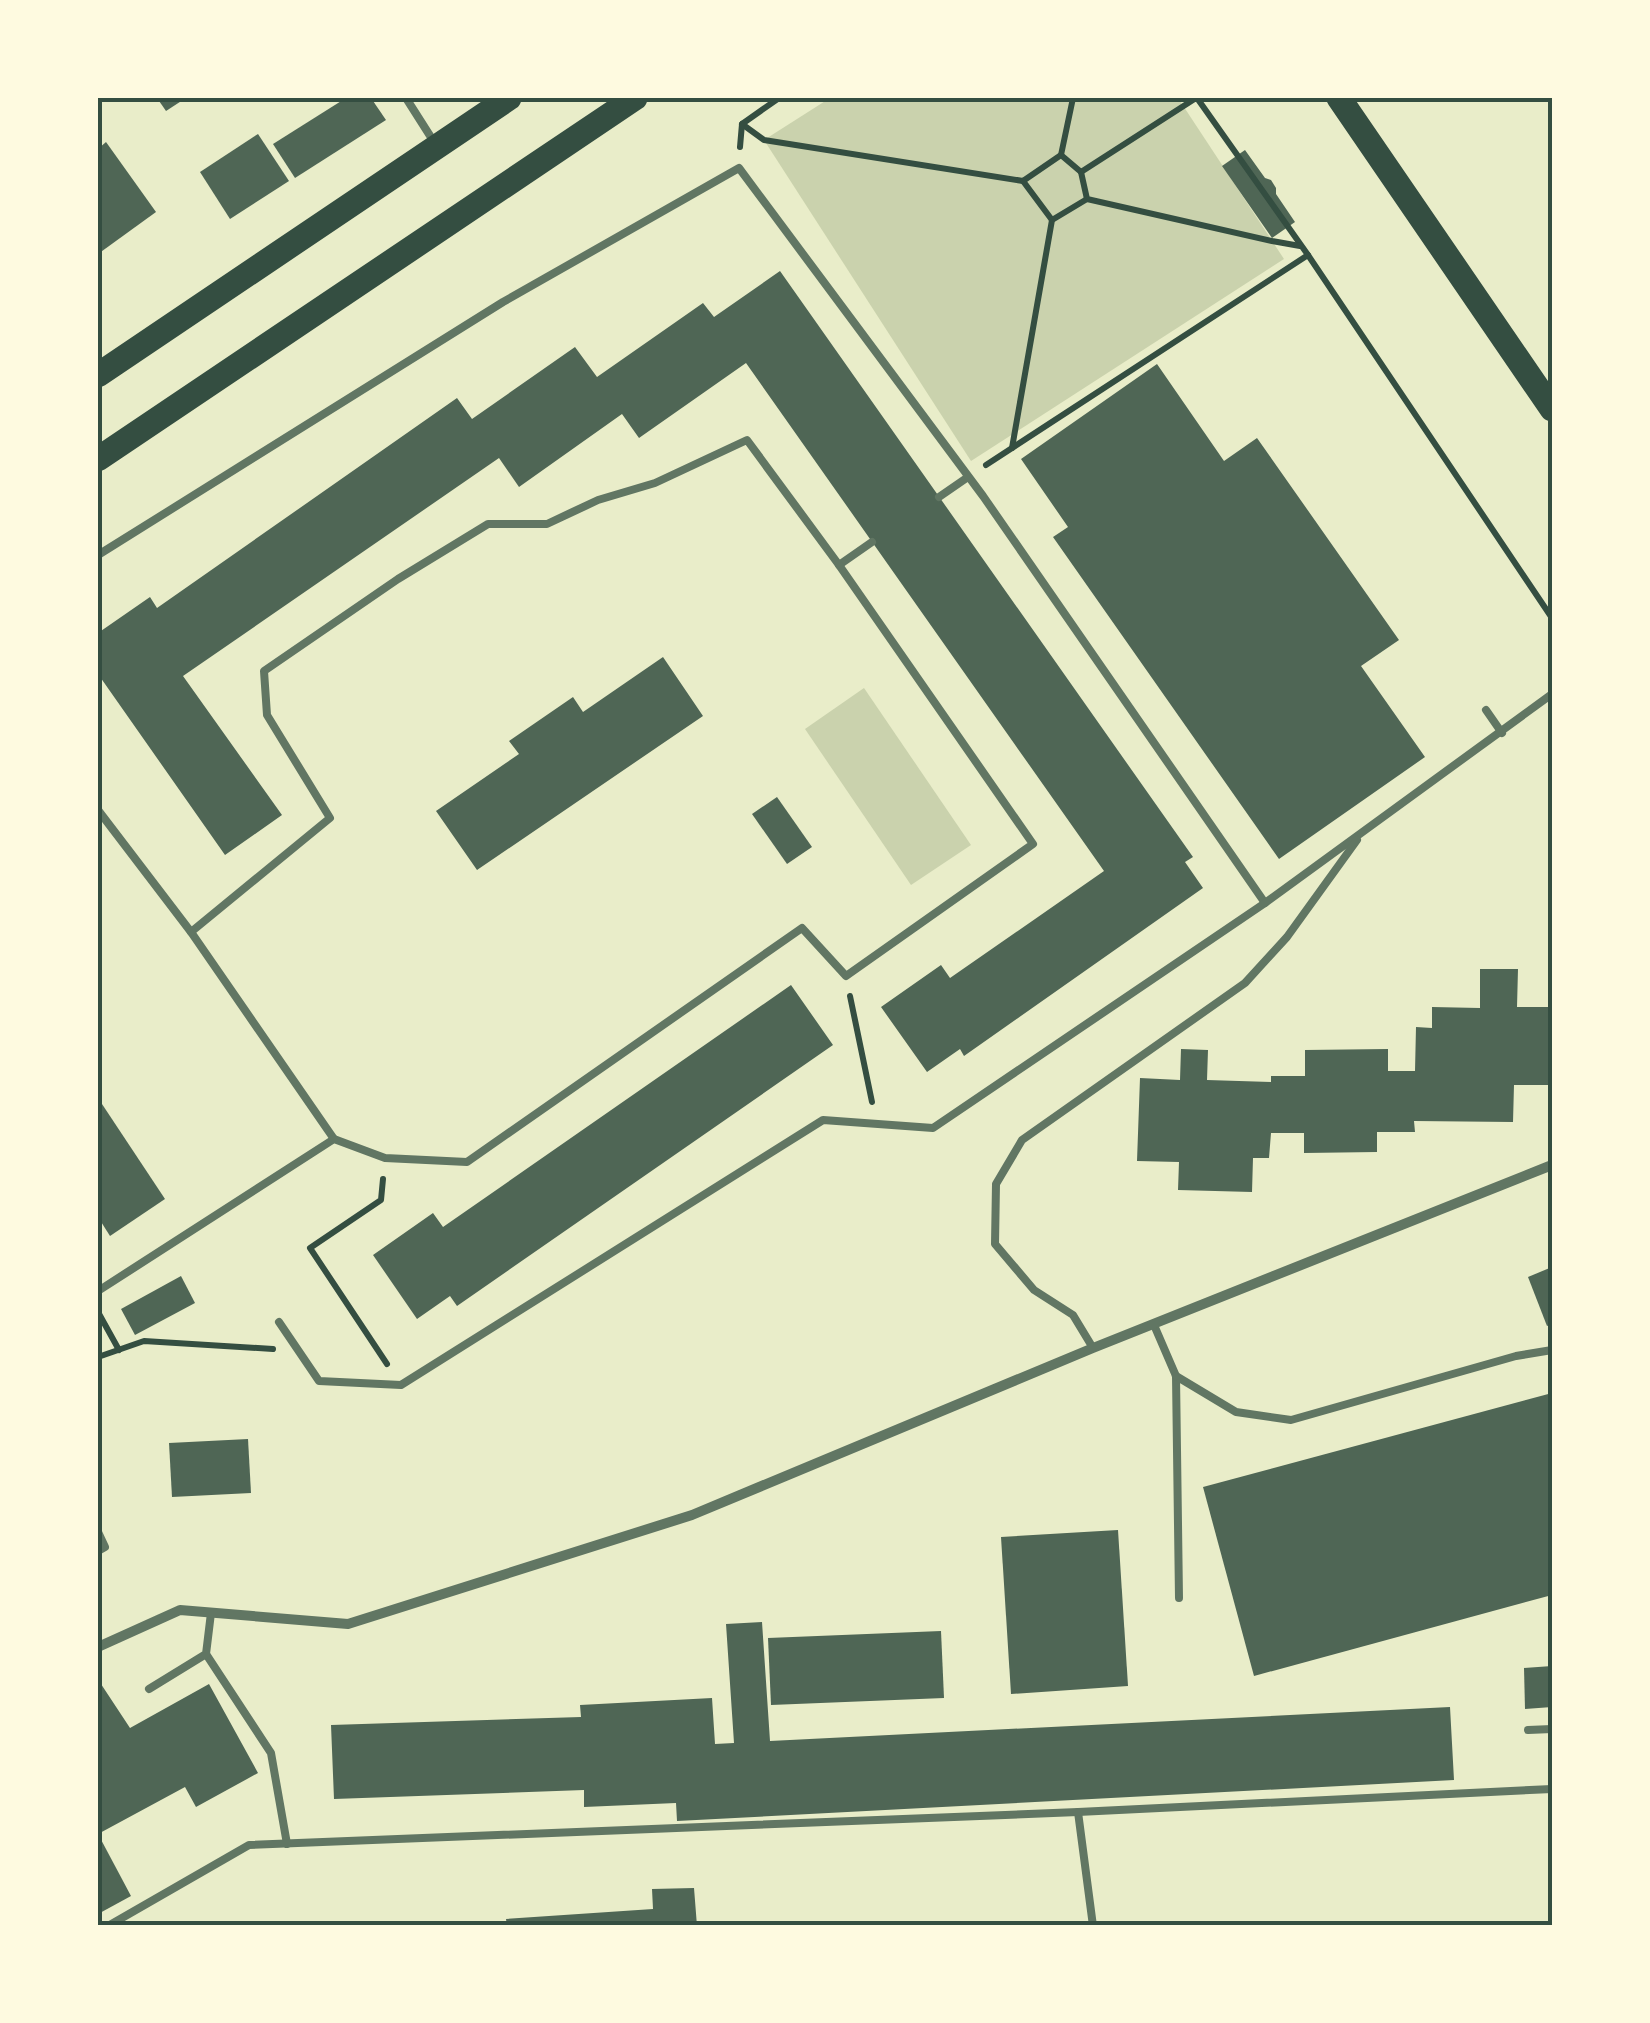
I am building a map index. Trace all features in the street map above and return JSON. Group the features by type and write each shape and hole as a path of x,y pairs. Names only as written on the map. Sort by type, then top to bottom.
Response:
{"main road":[{"path":"98,374 509,98"},
{"path":"98,459 635,98"},
{"path":"1339,98 1552,409"}],"street":[{"path":"98,1646 180,1610 348,1624 692,1516 1092,1348 1552,1165"}],"lane":[{"path":"406,98 436,146"},
{"path":"98,555 503,302 739,168 968,477 1264,903"},
{"path":"98,810 190,932 334,1139 384,1158 467,1162 802,928 846,976 1033,844 840,565 747,440 655,483 598,500 547,524 488,524 398,579 264,671 267,715 330,818 190,932"},
{"path":"939,497 968,477"},
{"path":"840,565 872,542"},
{"path":"280,1322 319,1380 400,1385 823,1120 932,1128 1264,903 1552,694"},
{"path":"1486,710 1502,733"},
{"path":"1092,1348 1073,1315 1034,1290 995,1244 996,1184 1022,1140 1245,983 1286,937 1363,832"},
{"path":"98,1290 334,1139"},
{"path":"1154,1325 1176,1376 1179,1598"},
{"path":"1176,1376 1236,1412 1291,1420 1516,1356 1552,1350"},
{"path":"98,1532 105,1547 98,1551"},
{"path":"211,1613 206,1654 270,1752 287,1844"},
{"path":"149,1689 206,1654"},
{"path":"1528,1730 1552,1729"},
{"path":"108,1926 249,1846 1552,1790"},
{"path":"1078,1812 1093,1926"}],"path":[{"path":"742,124 779,98"},
{"path":"742,124 764,140 1022,181 1061,156 1073,98"},
{"path":"1081,172 1196,98 1308,255 1552,618"},
{"path":"739,168 742,124"},
{"path":"1061,156 1081,172 1087,200"},
{"path":"1012,448 1052,220 1022,181"},
{"path":"1052,220 1087,200 1300,246"},
{"path":"968,477 1308,255"},
{"path":"846,976 876,1124"},
{"path":"384,1158 382,1200 310,1248 400,1385"},
{"path":"98,1312 120,1350"},
{"path":"98,1358 144,1341 299,1351"}],"green space":[{"path":"830,98 1178,98 1284,259 971,461 764,140"},
{"path":"864,688 971,845 911,885 805,729"}],"building":[{"path":"157,98 186,98 166,111"},
{"path":"346,98 371,98 386,120 295,178 273,144"},
{"path":"258,134 289,181 230,219 200,172"},
{"path":"106,142 156,212 98,254 98,149"},
{"path":"1245,150 1265,178 1271,180 1295,222 1272,238 1222,166"},
{"path":"780,271 1193,857 1185,862 1203,888 964,1056 960,1049 927,1072 881,1007 941,965 950,978 1104,871 746,363 639,438 622,414 519,487 499,458 183,676 282,815 225,855 98,674 98,633 150,597 157,608 457,398 472,419 575,347 597,377 703,303 714,317"},
{"path":"1157,364 1224,461 1257,438 1399,640 1361,666 1425,757 1279,859 1053,537 1068,527 1021,459"},
{"path":"663,657 703,716 477,870 436,811 519,754 509,741 573,697 583,712"},
{"path":"777,797 812,847 787,864 752,814"},
{"path":"1480,969 1518,969 1517,1007 1549,1007 1548,1085 1514,1085 1513,1122 1414,1121 1415,1132 1377,1132 1377,1152 1304,1153 1304,1133 1271,1133 1269,1158 1253,1158 1252,1192 1178,1190 1179,1162 1137,1161 1140,1078 1180,1080 1181,1049 1208,1050 1207,1080 1271,1082 1271,1076 1305,1076 1305,1050 1388,1049 1388,1071 1415,1071 1416,1027 1432,1028 1432,1007 1480,1008"},
{"path":"791,985 833,1045 457,1306 450,1296 417,1319 373,1255 433,1213 443,1227"},
{"path":"98,1098 165,1199 110,1236 98,1217"},
{"path":"1552,1267 1552,1324 1547,1326 1528,1277"},
{"path":"181,1276 195,1303 135,1335 121,1309"},
{"path":"1552,1393 1552,1595 1254,1676 1203,1487"},
{"path":"248,1439 251,1493 172,1497 169,1443"},
{"path":"1118,1530 1128,1686 1011,1694 1001,1537"},
{"path":"762,1622 770,1741 1450,1707 1454,1780 677,1821 676,1803 584,1807 584,1790 334,1799 331,1725 581,1717 580,1705 712,1698 715,1744 734,1743 726,1624"},
{"path":"941,1631 944,1698 771,1705 768,1638"},
{"path":"1552,1666 1552,1707 1525,1709 1524,1668"},
{"path":"101,1684 130,1728 209,1684 258,1773 196,1807 185,1787 98,1834"},
{"path":"98,1834 131,1896 98,1914"},
{"path":"694,1888 697,1926 507,1926 506,1919 653,1909 652,1889"}]}
